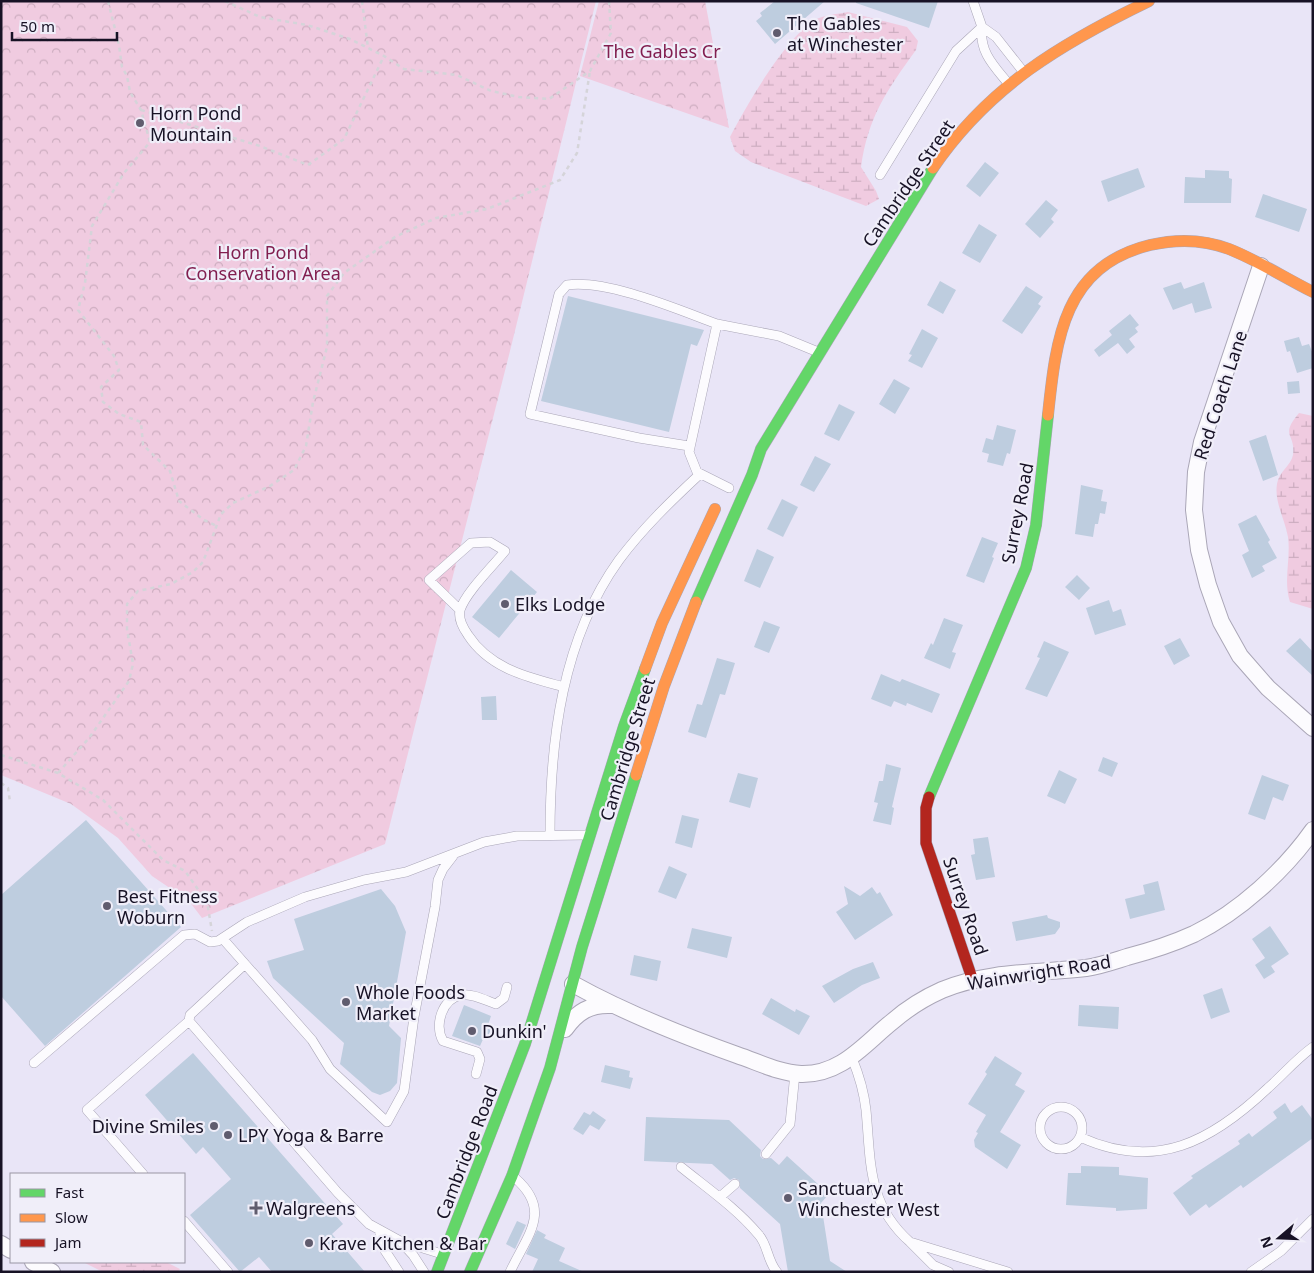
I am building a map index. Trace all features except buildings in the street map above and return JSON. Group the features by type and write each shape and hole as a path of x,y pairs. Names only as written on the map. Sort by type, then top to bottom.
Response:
{"main road":[{"path":"1116,1 1122,14"},
{"name":"Cambridge Street","path":"550,1068 572,984 603,839 624,726 662,623 714,513 734,479 761,449 898,225 944,154 984,105 1023,72 1122,14 1149,1"},
{"name":"Surrey Road","path":"974,981 926,843 926,808 934,782 1026,568 1037,516 1053,369 1066,317 1083,284 1107,262 1130,250 1171,240 1203,242 1229,249 1313,292"},
{"name":"Cambridge Street","path":"526,1044 603,839 702,587 752,475 761,449"},
{"name":"Cambridge Road","path":"464,1265 526,1044"},
{"name":"Cambridge Road","path":"437,1272 464,1265 512,1176 550,1068"}],"street":[{"name":"Red Coach Lane","path":"1261,266 1202,442 1196,472 1194,510 1199,550 1208,585 1221,622 1240,656 1268,688 1313,728"},
{"name":"Wainwright Road","path":"572,984 611,1005 776,1069 795,1073 824,1070 852,1058 906,1010 947,988 990,977 1090,967 1165,946 1196,933 1253,894 1286,862 1313,830"},
{"name":"Wainwright Road","path":"550,1068 564,1030 572,1018 586,1008 611,1005"},
{"path":"35,1263 52,1272"}],"lane":[{"path":"973,1 982,28 983,48 989,60 1008,84"},
{"path":"982,28 996,37 1023,72"},
{"path":"880,175 952,56 982,28"},
{"path":"689,446 639,438 530,414 559,294 567,286 597,286 658,302 717,324 780,336 821,353"},
{"path":"717,324 689,446 693,467 700,474 734,479"},
{"path":"550,836 553,766 564,687 585,622 618,561 662,510 700,474"},
{"path":"460,610 430,580 471,543 490,542 505,552 460,610 461,622 465,631 472,641 492,660 519,674 564,687"},
{"path":"34,1062 179,939 188,934 195,934 203,940 218,940 248,922 305,897 364,880 406,872 500,838 550,836 603,839"},
{"path":"218,940 245,964 312,1040 330,1069 387,1122 404,1091 414,1017 435,907 438,880 446,863 457,853"},
{"path":"142,1173 87,1110 189,1021 190,1014 245,964"},
{"path":"476,1074 480,1059 477,1052 443,1041 438,1031 438,1024 448,1002 455,998 468,995 496,1004 504,998 507,987"},
{"path":"189,1021 338,1192 369,1224 380,1232 400,1241 464,1265"},
{"path":"1080,1137 1108,1148 1138,1152 1165,1150 1193,1142 1225,1122 1268,1089 1313,1047"},
{"path":"852,1058 860,1080 866,1109 872,1180 890,1221 933,1265 949,1272"},
{"path":"766,1154 790,1124 795,1073"},
{"path":"1054,1107 1068,1107 1075,1111 1082,1122 1080,1137 1067,1148 1052,1147 1041,1135 1040,1121 1048,1110 1054,1107"},
{"path":"681,1167 720,1197 760,1235 772,1265 777,1272"},
{"path":"510,1272 536,1215 532,1198 526,1188 512,1176"},
{"path":"720,1197 735,1184"},
{"path":"1251,1272 1281,1251 1313,1219"},
{"path":"185,1222 228,1272"},
{"path":"380,1232 380,1243 400,1272"},
{"path":"400,1241 413,1255 424,1272"},
{"path":"910,1242 943,1250 1001,1271"}],"path":[{"path":"108,1 119,45 122,67 127,76 130,92 141,110 150,142 124,173 92,226 85,283 78,310 114,356 119,370 101,388 103,402 119,414 141,422 143,445 170,471 179,501 204,520 217,526"},
{"path":"225,1 233,7 260,17 307,25 350,39 384,56 404,69 457,75 491,92 549,100 590,71"},
{"path":"362,1 368,48"},
{"path":"58,773 89,738 129,681 133,664 126,629 127,604 138,591 170,584 193,572 203,562 221,514 233,503 270,486 294,470 306,446 313,402 328,347 327,296 344,273 395,238 436,218 487,209 560,180 577,152 590,71 611,33 609,1"},
{"path":"141,110 260,146 308,165 344,139 384,56"},
{"path":"1,755 58,773 103,800 163,860 185,871 206,902 218,940"},
{"path":"1,784 8,788 10,802"}],"green space":[{"name":"Horn Pond Conservation Area","path":"1,1 596,1 510,351 385,844 202,918 189,901 152,876 118,838 71,804 1,775"},
{"name":"The Gables Cr","path":"599,1 705,1 729,128 580,76"},
{"path":"848,12 907,27 918,41 916,50 880,105 868,133 861,167 879,199 866,206 751,162 735,151 730,137 756,91 792,41 818,18"},
{"path":"1299,413 1313,416 1313,609 1290,602 1287,586 1288,537 1276,491 1278,479 1292,459 1293,448 1289,431"},
{"path":"85,1263 168,1263 180,1269 178,1272 103,1272"}],"traffic: fast":[{"path":"696,602 752,475 761,449 933,168"},
{"path":"929,797 1026,568 1036,525 1048,415"},
{"path":"437,1272 525,1044 624,726 645,669"},
{"path":"470,1272 512,1176 550,1068 582,947 636,775"}],"traffic: slow":[{"path":"933,168 978,113 1003,90 1029,70 1086,33 1149,1"},
{"path":"1048,415 1055,359 1061,333 1070,309 1082,288 1099,270 1121,255 1150,245 1170,242 1190,241 1209,243 1240,253 1313,292"},
{"path":"645,669 662,623 715,509"},
{"path":"636,775 664,686 696,602"}],"traffic: jam":[{"path":"929,797 926,808 926,843 973,981"}],"place":[{"name":"The Gables at Winchester","path":"777,33"},
{"name":"Horn Pond Mountain","path":"140,123"},
{"name":"Elks Lodge","path":"505,604"},
{"name":"Best Fitness Woburn","path":"107,906"},
{"name":"Whole Foods Market","path":"346,1002"},
{"name":"Dunkin'","path":"472,1031"},
{"name":"Divine Smiles","path":"214,1126"},
{"name":"LPY Yoga & Barre","path":"228,1135"},
{"name":"Sanctuary at Winchester West","path":"788,1198"},
{"name":"Walgreens","path":"256,1208"},
{"name":"Krave Kitchen & Bar","path":"309,1243"}]}
